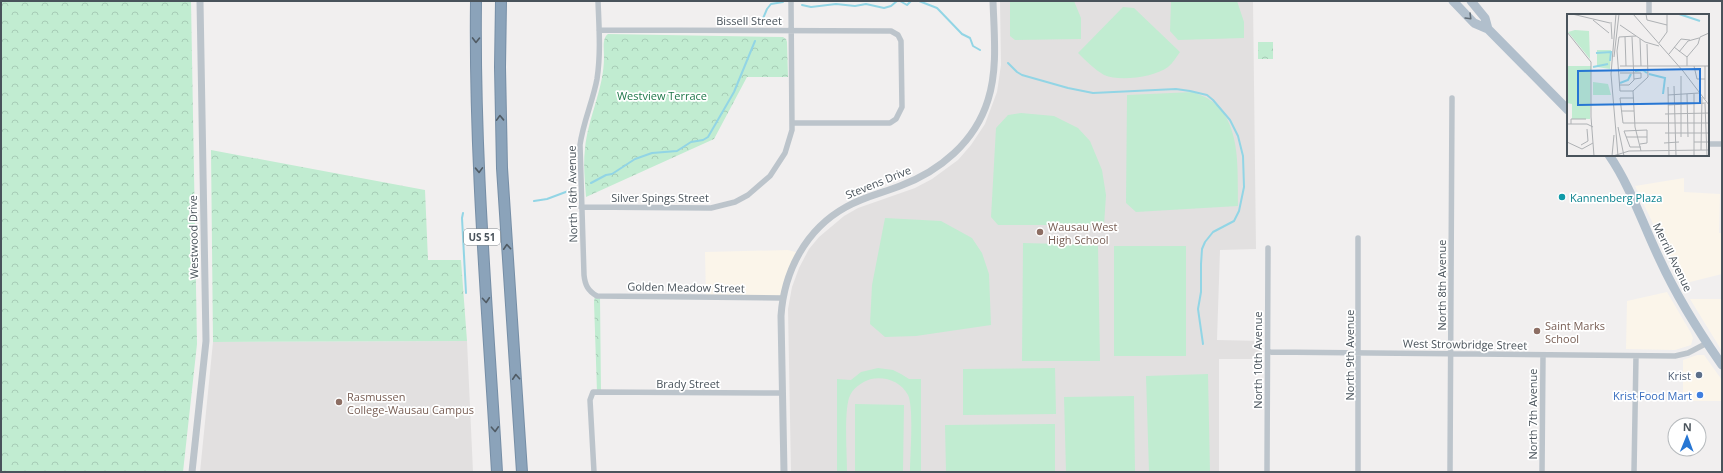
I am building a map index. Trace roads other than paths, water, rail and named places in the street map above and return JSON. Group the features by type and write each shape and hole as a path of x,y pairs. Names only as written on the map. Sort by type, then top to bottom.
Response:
{"highway":[{"name":"US 51","path":"476,1 476,84 479,190 497,472"},
{"name":"US 51","path":"501,1 500,73 502,161 522,472"}],"main road":[{"path":"1453,1 1473,22 1488,29 1567,109"},
{"path":"1472,2 1485,18 1488,29"},
{"name":"Merrill Avenue","path":"1610,156 1628,188 1667,275 1707,343 1722,365"}],"street":[{"name":"Westwood Drive","path":"192,472 206,341 200,1"},
{"name":"North 16th Avenue","path":"590,291 584,282 580,145 582,129 597,79 599,58 598,1"},
{"name":"Silver Spings Street","path":"582,207 703,208 735,202 756,189 774,171 789,144 792,123 791,1"},
{"name":"Stevens Drive","path":"784,472 782,393 783,298 791,270 799,253 814,233 831,216 859,200 901,186 924,176 941,165 960,147 980,118 988,101 993,72 993,1"},
{"path":"1649,1 1649,14"},
{"name":"Bissell Street","path":"599,30 791,30 891,32 898,35 901,41 902,107 896,119 885,123 792,123"},
{"name":"North 8th Avenue","path":"1450,472 1452,98"},
{"path":"1709,144 1722,144"},
{"name":"North 9th Avenue","path":"1358,238 1358,472"},
{"name":"North 10th Avenue","path":"1267,472 1268,248"},
{"name":"Golden Meadow Street","path":"590,291 597,296 783,298"},
{"name":"West Strowbridge Street","path":"1268,352 1636,356 1681,355 1693,351 1707,343"},
{"name":"North 7th Avenue","path":"1542,472 1543,355"},
{"path":"1634,472 1636,356"},
{"name":"Brady Street","path":"594,472 590,400 593,392 782,393"}],"waterway":[{"path":"802,5 811,7 836,4 855,6 866,4 884,8 891,6 897,1"},
{"path":"900,1 907,5 911,1"},
{"path":"919,1 937,8 962,34 970,38 973,46 980,50"},
{"path":"761,23 767,9 771,4 783,2"},
{"path":"591,183 606,175 612,174 635,159 652,153 677,151 691,142 703,140 708,137 734,92 755,41"},
{"path":"1008,63 1022,75 1068,88 1093,93 1176,89 1207,95 1230,120 1238,136 1243,156 1244,187 1239,211 1234,221 1213,232 1205,242 1202,249 1201,292 1198,309 1203,344"},
{"path":"534,201 547,199 571,190"},
{"path":"463,213 466,293"}],"place":[{"name":"Kannenberg Plaza","path":"1562,197"},
{"name":"Wausau West High School","path":"1040,232"},
{"name":"Saint Marks School","path":"1537,331"},
{"name":"Krist","path":"1699,375"},
{"name":"Krist Food Mart","path":"1700,395"},
{"name":"Rasmussen College-Wausau Campus","path":"339,402"}],"park label":[{"name":"Westview Terrace","path":"662,95"}]}
